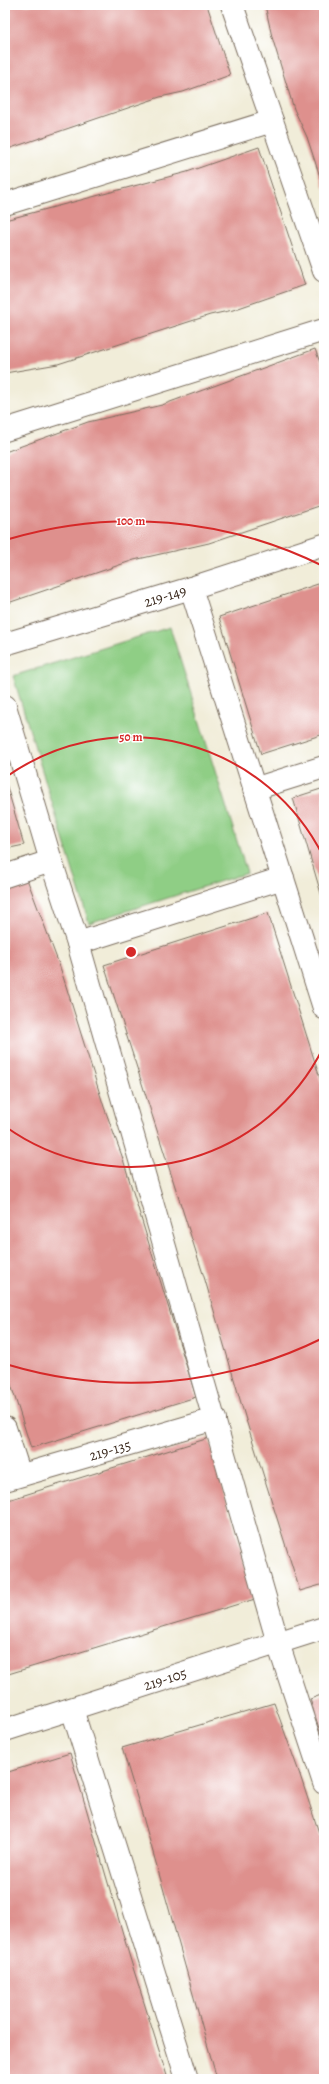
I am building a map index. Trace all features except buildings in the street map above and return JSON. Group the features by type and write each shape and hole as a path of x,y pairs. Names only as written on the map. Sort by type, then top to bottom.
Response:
{"street":[{"path":"232,5 324,271"},
{"path":"5,204 272,120"},
{"path":"5,430 324,330"},
{"name":"219-149","path":"5,644 190,588 324,545"},
{"path":"190,588 324,1008"},
{"path":"5,706 51,861 78,943 278,1643 324,1783"},
{"path":"254,789 324,767"},
{"path":"5,876 51,861"},
{"path":"78,943 283,878"},
{"name":"219-135","path":"13,1478 215,1419"},
{"path":"5,1428 13,1478"},
{"name":"219-105","path":"5,1730 324,1628"},
{"path":"72,1709 187,2079"}],"green space":[{"path":"170,627 247,873 89,923 13,676"}]}
